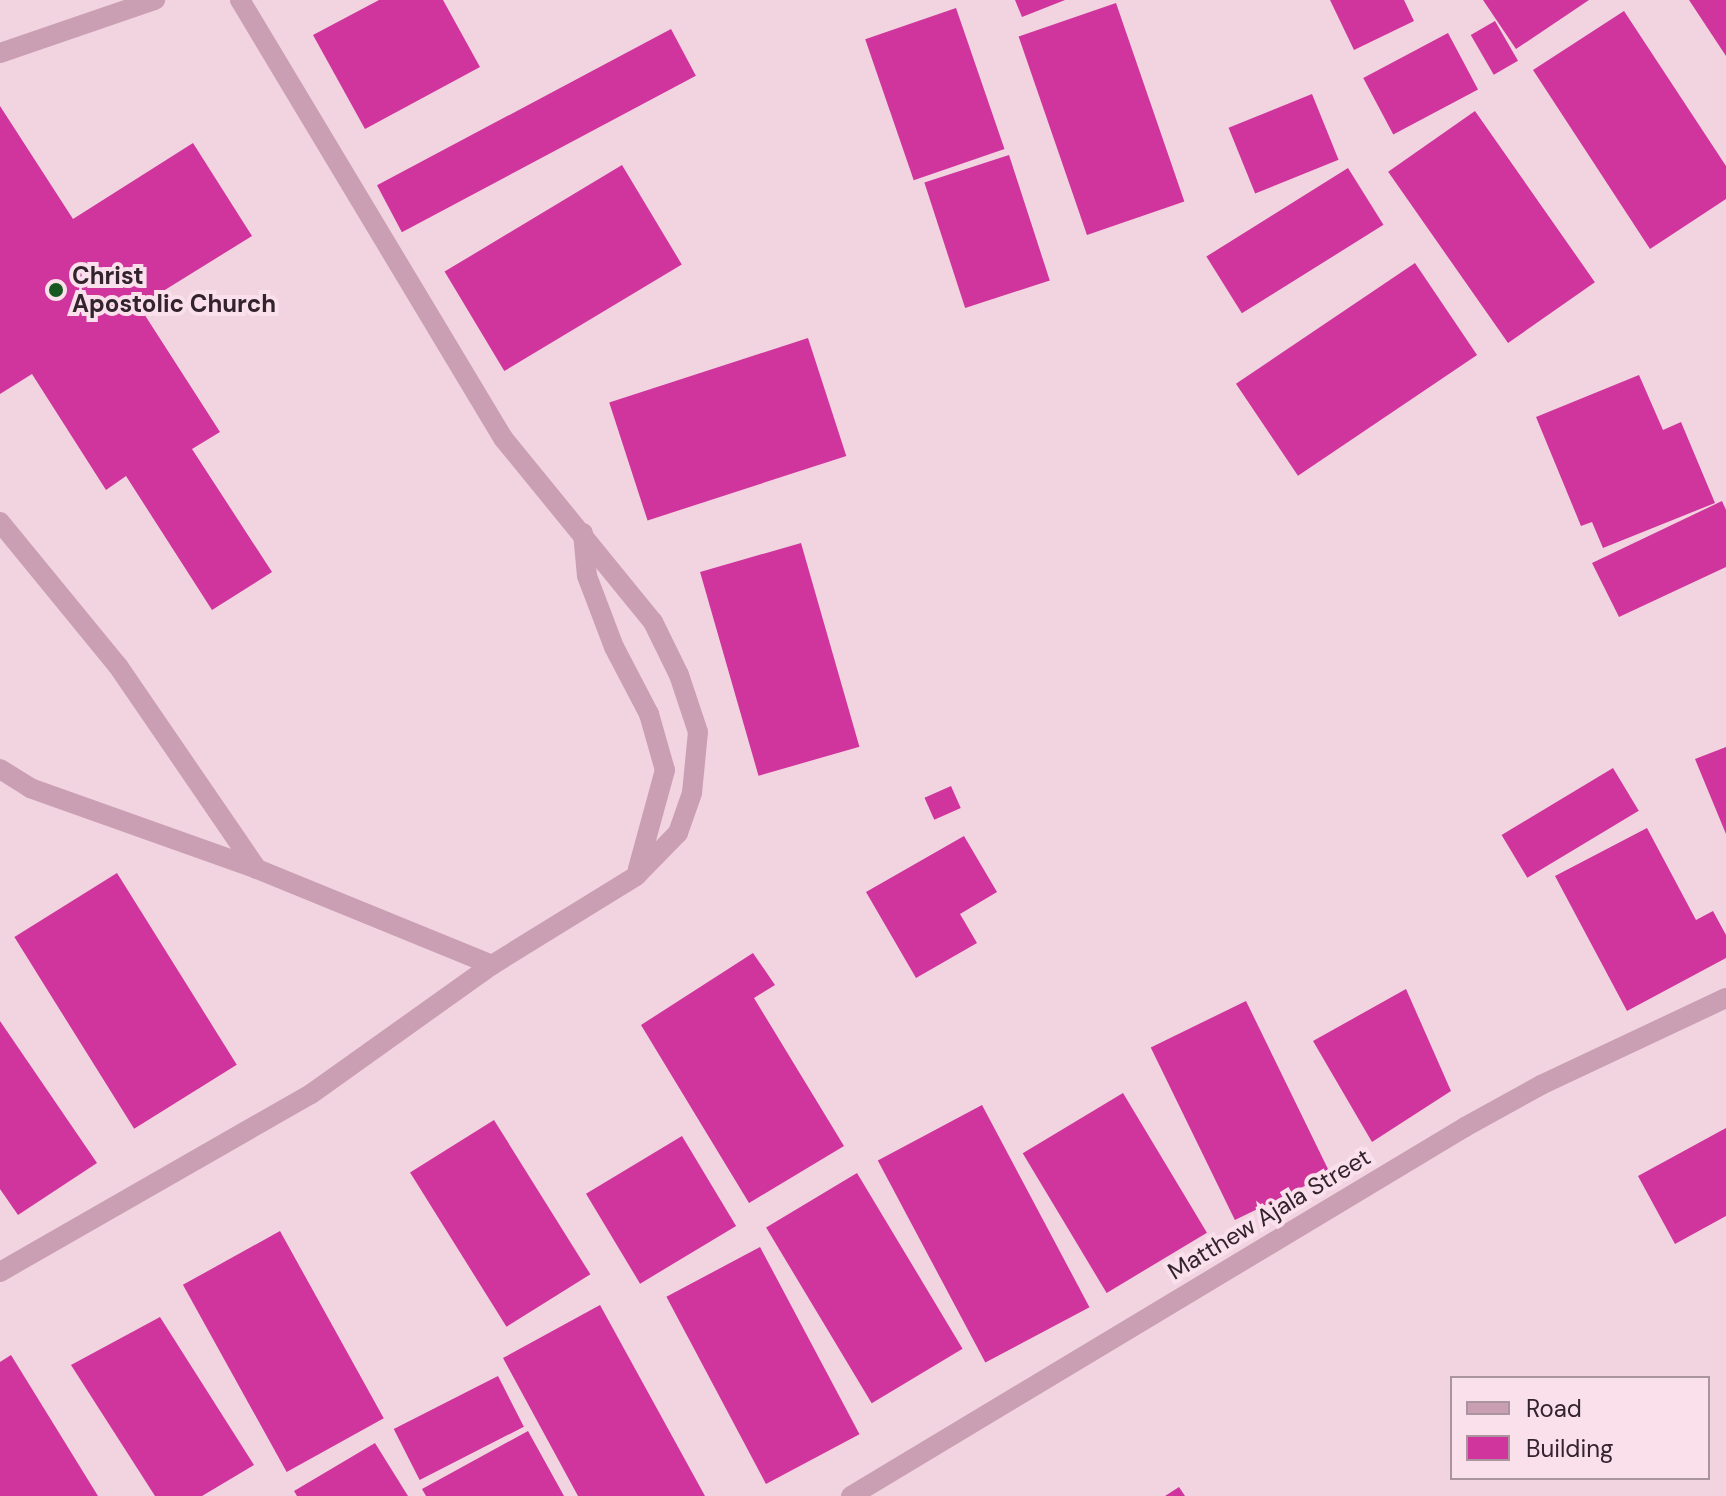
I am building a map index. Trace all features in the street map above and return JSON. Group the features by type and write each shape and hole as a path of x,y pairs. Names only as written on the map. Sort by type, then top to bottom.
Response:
{"street":[{"path":"0,53 155,0"},
{"path":"0,1272 311,1094 492,965 636,876 678,833 692,793 698,732 679,675 653,622 503,438 240,0"},
{"path":"0,522 118,666 257,869"},
{"path":"583,533 587,576 614,647 649,714 665,770 636,876"},
{"path":"0,769 30,788 257,869 492,965"},
{"name":"Matthew Ajala Street","path":"851,1496 1465,1127 1541,1085 1726,998"}],"building":[{"path":"379,0 443,0 480,67 365,129 313,35"},
{"path":"1015,0 1065,0 1022,17"},
{"path":"1330,0 1404,0 1414,21 1354,50"},
{"path":"1483,0 1589,0 1516,49"},
{"path":"1689,0 1726,0 1726,56"},
{"path":"1116,3 1184,202 1087,235 1019,37"},
{"path":"956,8 1005,149 914,180 865,39"},
{"path":"1624,11 1726,166 1726,199 1650,249 1533,70"},
{"path":"1495,21 1518,61 1494,75 1471,35"},
{"path":"671,29 696,76 402,232 377,185"},
{"path":"1448,33 1478,90 1393,135 1363,78"},
{"path":"1312,94 1339,160 1255,194 1229,128"},
{"path":"0,106 73,219 193,143 252,236 139,306 220,432 192,449 272,572 212,610 126,476 106,490 32,374 0,394"},
{"path":"1475,111 1595,282 1508,343 1388,172"},
{"path":"1009,155 1050,281 965,308 924,183"},
{"path":"622,165 682,264 504,371 445,272"},
{"path":"1348,168 1384,225 1242,313 1206,256"},
{"path":"1415,263 1477,355 1298,476 1236,384"},
{"path":"808,338 846,456 648,521 609,403"},
{"path":"1639,375 1663,430 1681,422 1715,503 1603,548 1592,522 1581,526 1536,417"},
{"path":"1722,501 1726,510 1726,567 1619,617 1592,563"},
{"path":"801,543 859,747 759,776 700,572"},
{"path":"1726,747 1726,834 1695,759"},
{"path":"1613,768 1639,811 1527,878 1502,835"},
{"path":"951,786 961,808 934,820 925,798"},
{"path":"1647,828 1696,920 1713,911 1726,935 1726,958 1627,1011 1555,876"},
{"path":"964,836 997,892 960,914 977,943 916,978 866,892"},
{"path":"117,873 237,1065 134,1129 14,937"},
{"path":"753,953 775,985 754,998 844,1146 749,1203 641,1025"},
{"path":"1406,989 1451,1091 1372,1142 1313,1041"},
{"path":"1246,1001 1330,1174 1235,1220 1151,1047"},
{"path":"0,1021 97,1163 18,1215 0,1189"},
{"path":"1123,1093 1207,1233 1107,1293 1023,1153"},
{"path":"982,1105 1090,1307 985,1363 878,1160"},
{"path":"494,1120 590,1274 506,1327 410,1172"},
{"path":"1726,1128 1726,1216 1675,1244 1638,1176"},
{"path":"682,1136 736,1226 640,1284 586,1194"},
{"path":"857,1173 963,1349 872,1403 766,1228"},
{"path":"280,1231 384,1418 287,1472 183,1285"},
{"path":"760,1247 860,1434 766,1484 666,1297"},
{"path":"600,1305 705,1496 578,1496 503,1358"},
{"path":"160,1317 254,1465 202,1496 155,1496 71,1365"},
{"path":"11,1355 98,1496 0,1496 0,1362"},
{"path":"498,1376 524,1427 420,1480 394,1429"},
{"path":"528,1431 564,1496 426,1496 422,1489"},
{"path":"375,1443 408,1496 297,1496 294,1491"},
{"path":"1179,1487 1185,1496 1165,1496"}],"place":[{"name":"Christ Apostolic Church","path":"56,290"}]}
